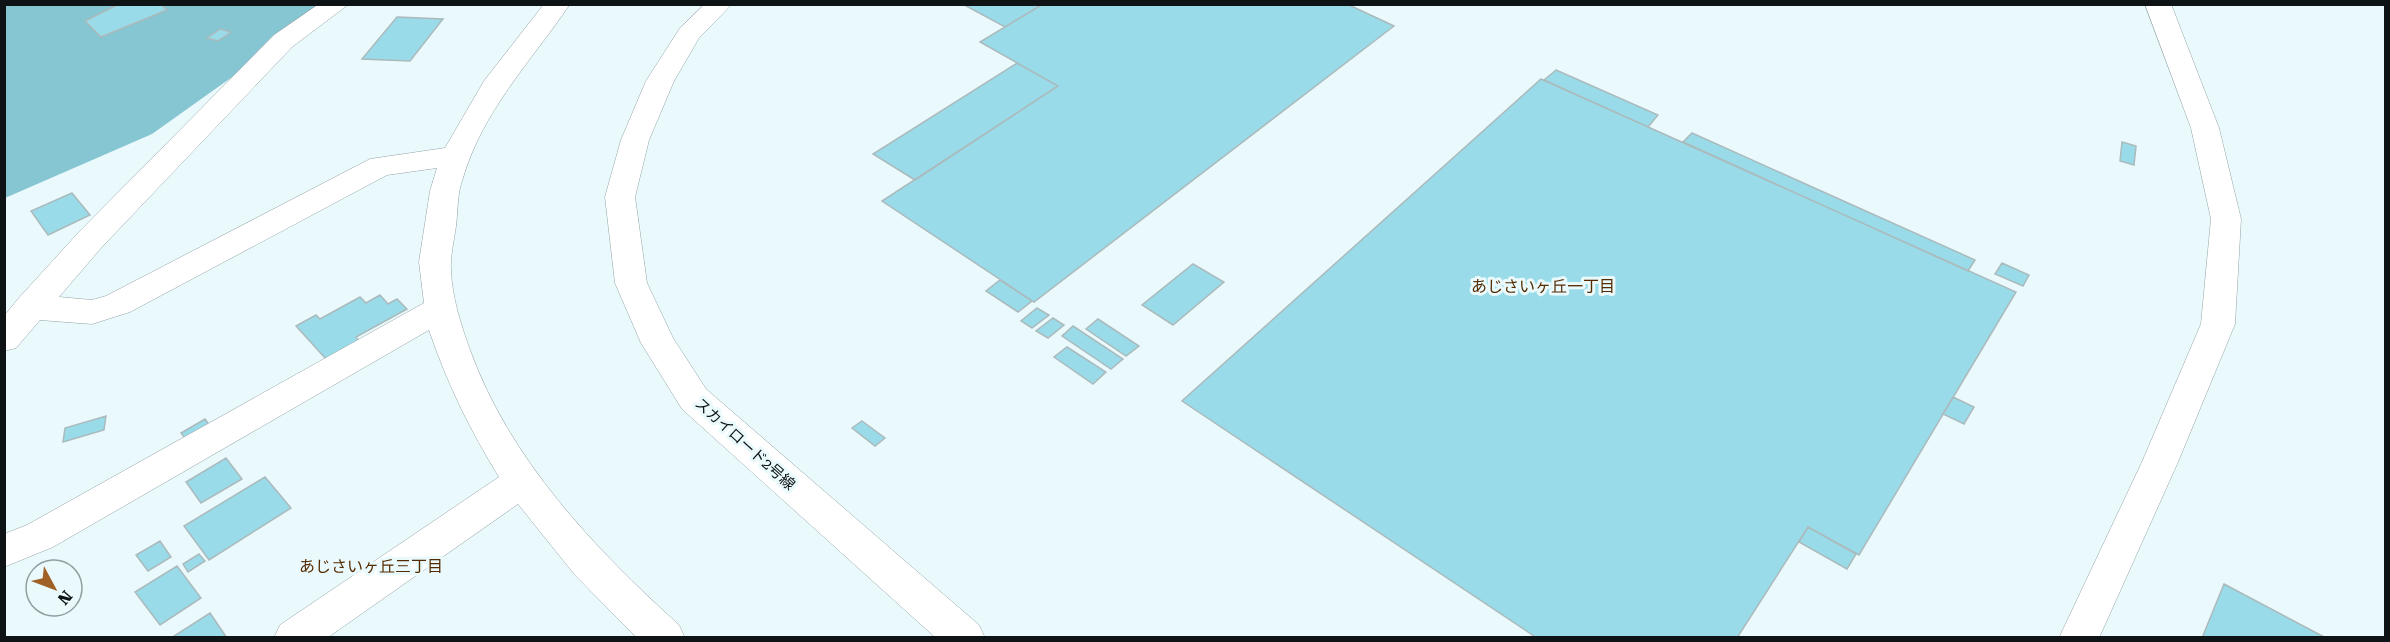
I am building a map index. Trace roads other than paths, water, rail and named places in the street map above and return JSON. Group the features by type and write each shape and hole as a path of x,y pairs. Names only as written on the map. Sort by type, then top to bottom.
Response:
{"street":[{"path":"4,339 90,240 283,41 337,4"},
{"path":"558,4 517,52 463,138 446,183 435,272 441,308 446,336 474,405 521,482 620,598 665,638"},
{"name":"スカイロード2号線","path":"720,4 689,34 660,81 635,140 620,197 631,283 658,342 694,399 965,638"},
{"path":"2079,638 2160,462 2218,324 2226,219 2205,128 2158,4"},
{"path":"30,307 92,312 118,304 380,166 457,156"},
{"path":"4,551 40,536 441,308"},
{"path":"294,638 521,482"}],"district":[{"name":"あじさいヶ丘一丁目","path":"1543,286"},
{"name":"あじさいヶ丘三丁目","path":"371,566"}]}
